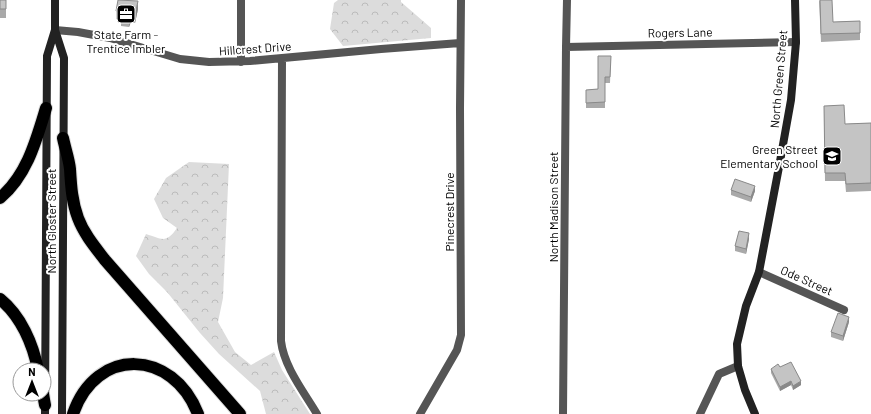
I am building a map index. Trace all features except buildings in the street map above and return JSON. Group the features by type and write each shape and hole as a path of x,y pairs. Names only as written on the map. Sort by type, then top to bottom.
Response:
{"highway":[{"path":"0,198 13,185 28,160 46,108"},
{"path":"63,138 70,168 72,196 75,209 78,219 88,237 106,260 240,414"},
{"path":"0,299 11,309 30,340 36,362"},
{"path":"73,414 80,396 96,377 118,366 136,364 153,367 170,375 188,395 198,414"}],"main road":[{"name":"North Gloster Street","path":"44,404 47,56 55,30 55,0"},
{"name":"North Green Street","path":"756,414 745,390 738,366 737,344 746,306 760,272 791,100 796,42 795,0"},
{"name":"North Gloster Street","path":"55,30 64,58 62,414"}],"street":[{"path":"241,0 241,62"},
{"name":"Pinecrest Drive","path":"420,414 457,350 461,335 461,0"},
{"name":"North Madison Street","path":"563,414 567,0"},
{"name":"Hillcrest Drive","path":"55,30 78,32 110,38 187,60 209,62 241,62 460,43"},
{"name":"Rogers Lane","path":"566,47 796,42"},
{"path":"282,58 281,341 283,354 288,365 317,414"},
{"name":"Ode Street","path":"760,272 844,310"},
{"path":"700,414 719,374 738,366"}],"green space":[{"path":"338,0 401,0 401,2 431,28 431,38 343,46 330,29 334,3"},
{"path":"189,162 229,164 223,298 218,322 235,352 251,365 274,352 282,370 310,414 266,414 260,391 219,354 167,292 149,274 136,256 146,234 163,239 170,236 177,228 163,218 154,199 166,178"}],"place":[{"name":"State Farm - Trentice Imbler","path":"126,14"},
{"name":"Green Street Elementary School","path":"832,156"}]}
